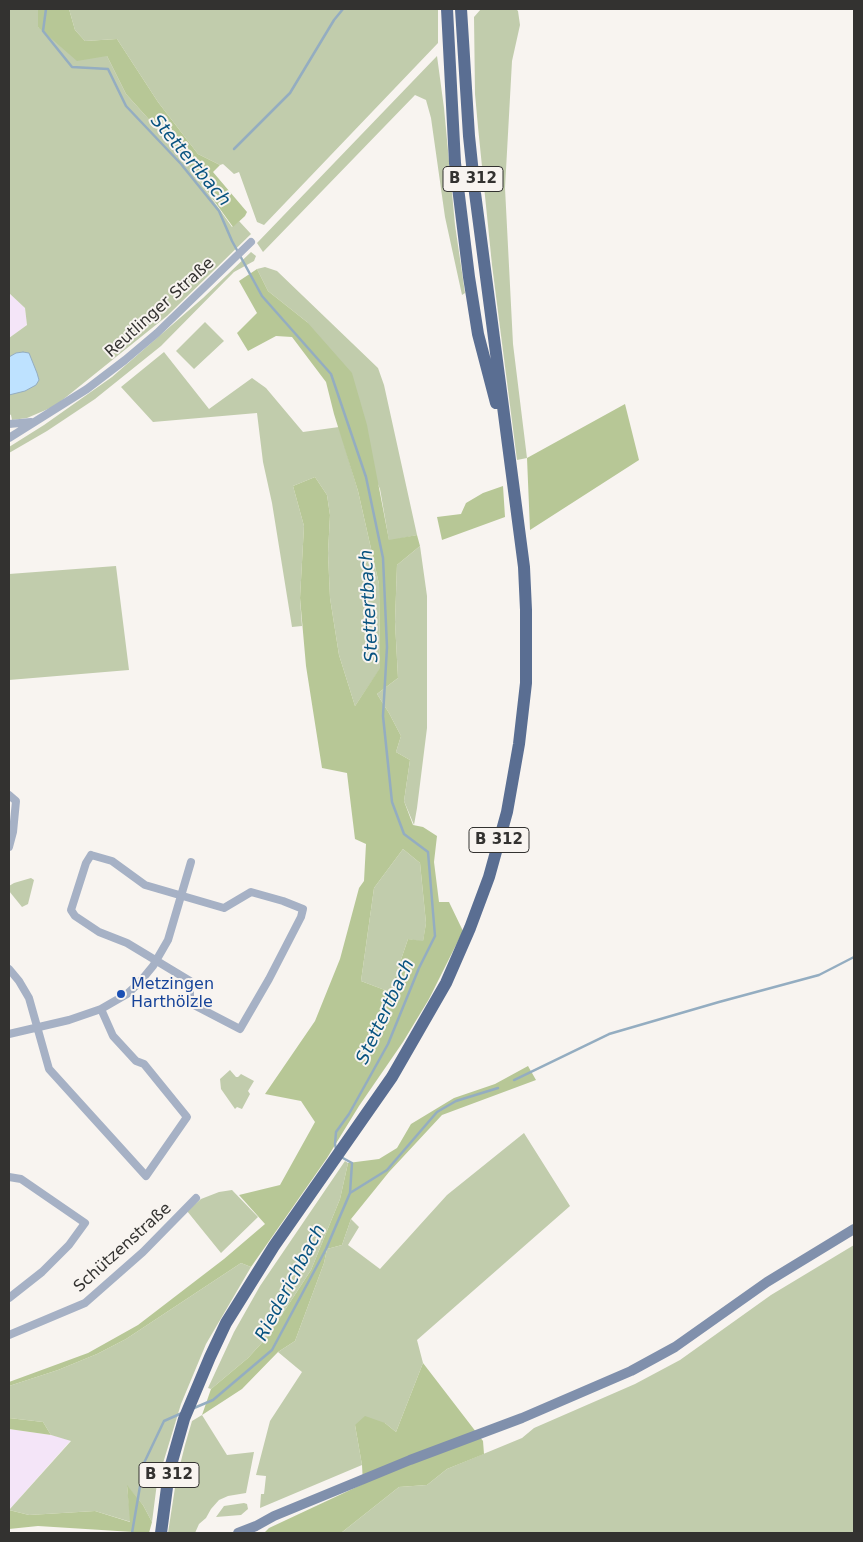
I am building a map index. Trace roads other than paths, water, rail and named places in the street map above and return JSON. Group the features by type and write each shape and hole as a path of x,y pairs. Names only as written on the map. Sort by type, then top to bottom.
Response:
{"highway":[{"name":"B 312","path":"161,1533 169,1472 184,1419 226,1324 274,1246 392,1077 446,983 470,928 489,877 507,812 519,744 526,683 524,567 475,194 462,41 462,9"},
{"name":"B 312","path":"447,10 456,162 469,277 482,350 507,436"}],"main road":[{"path":"238,1533 254,1530 274,1516 410,1460 522,1418 631,1371 675,1348 767,1282 854,1229"}],"street":[{"name":"Reutlinger Straße","path":"9,438 87,389 157,333 251,242"},
{"path":"9,424 38,420"},
{"path":"9,795 16,801 13,832 9,847"},
{"path":"90,855 112,861 144,885 224,908 251,892 303,909 281,957 240,1029 190,1003 190,981 156,961 120,939 99,932 75,916 71,910 90,855"},
{"path":"9,1034 69,1020 101,1010 128,994 156,961 168,940 191,862"},
{"path":"9,969 29,998 49,1069 146,1176 187,1117 144,1064 136,1061 113,1036 101,1010"},
{"path":"9,1177 21,1179 85,1223 69,1246 42,1272 9,1298"},
{"name":"Schützenstraße","path":"9,1335 85,1303 143,1252 196,1198"}],"water":[{"path":"23,352 29,353 39,380 36,385 25,391 9,395 9,357"}],"waterway":[{"name":"Stettertbach","path":"46,9 43,31 72,67 108,69 126,106 181,164 219,211 232,241 262,296 331,374 366,477 383,558 387,647 383,716 392,802 404,834 428,852 435,936 419,968 388,1044 349,1114 336,1132 336,1149"},
{"path":"234,149 290,93 334,20 343,9"},
{"path":"514,1080 609,1034 819,975 854,957"},
{"path":"350,1193 387,1170 437,1112 456,1101 498,1088"},
{"name":"Riederichbach","path":"194,1408 213,1400 272,1350 326,1249 350,1193 352,1163 341,1157"},
{"name":"Riederichbach","path":"132,1533 144,1463 164,1421 182,1413"}],"place":[{"name":"Metzingen Harthölzle","path":"121,994"}]}
